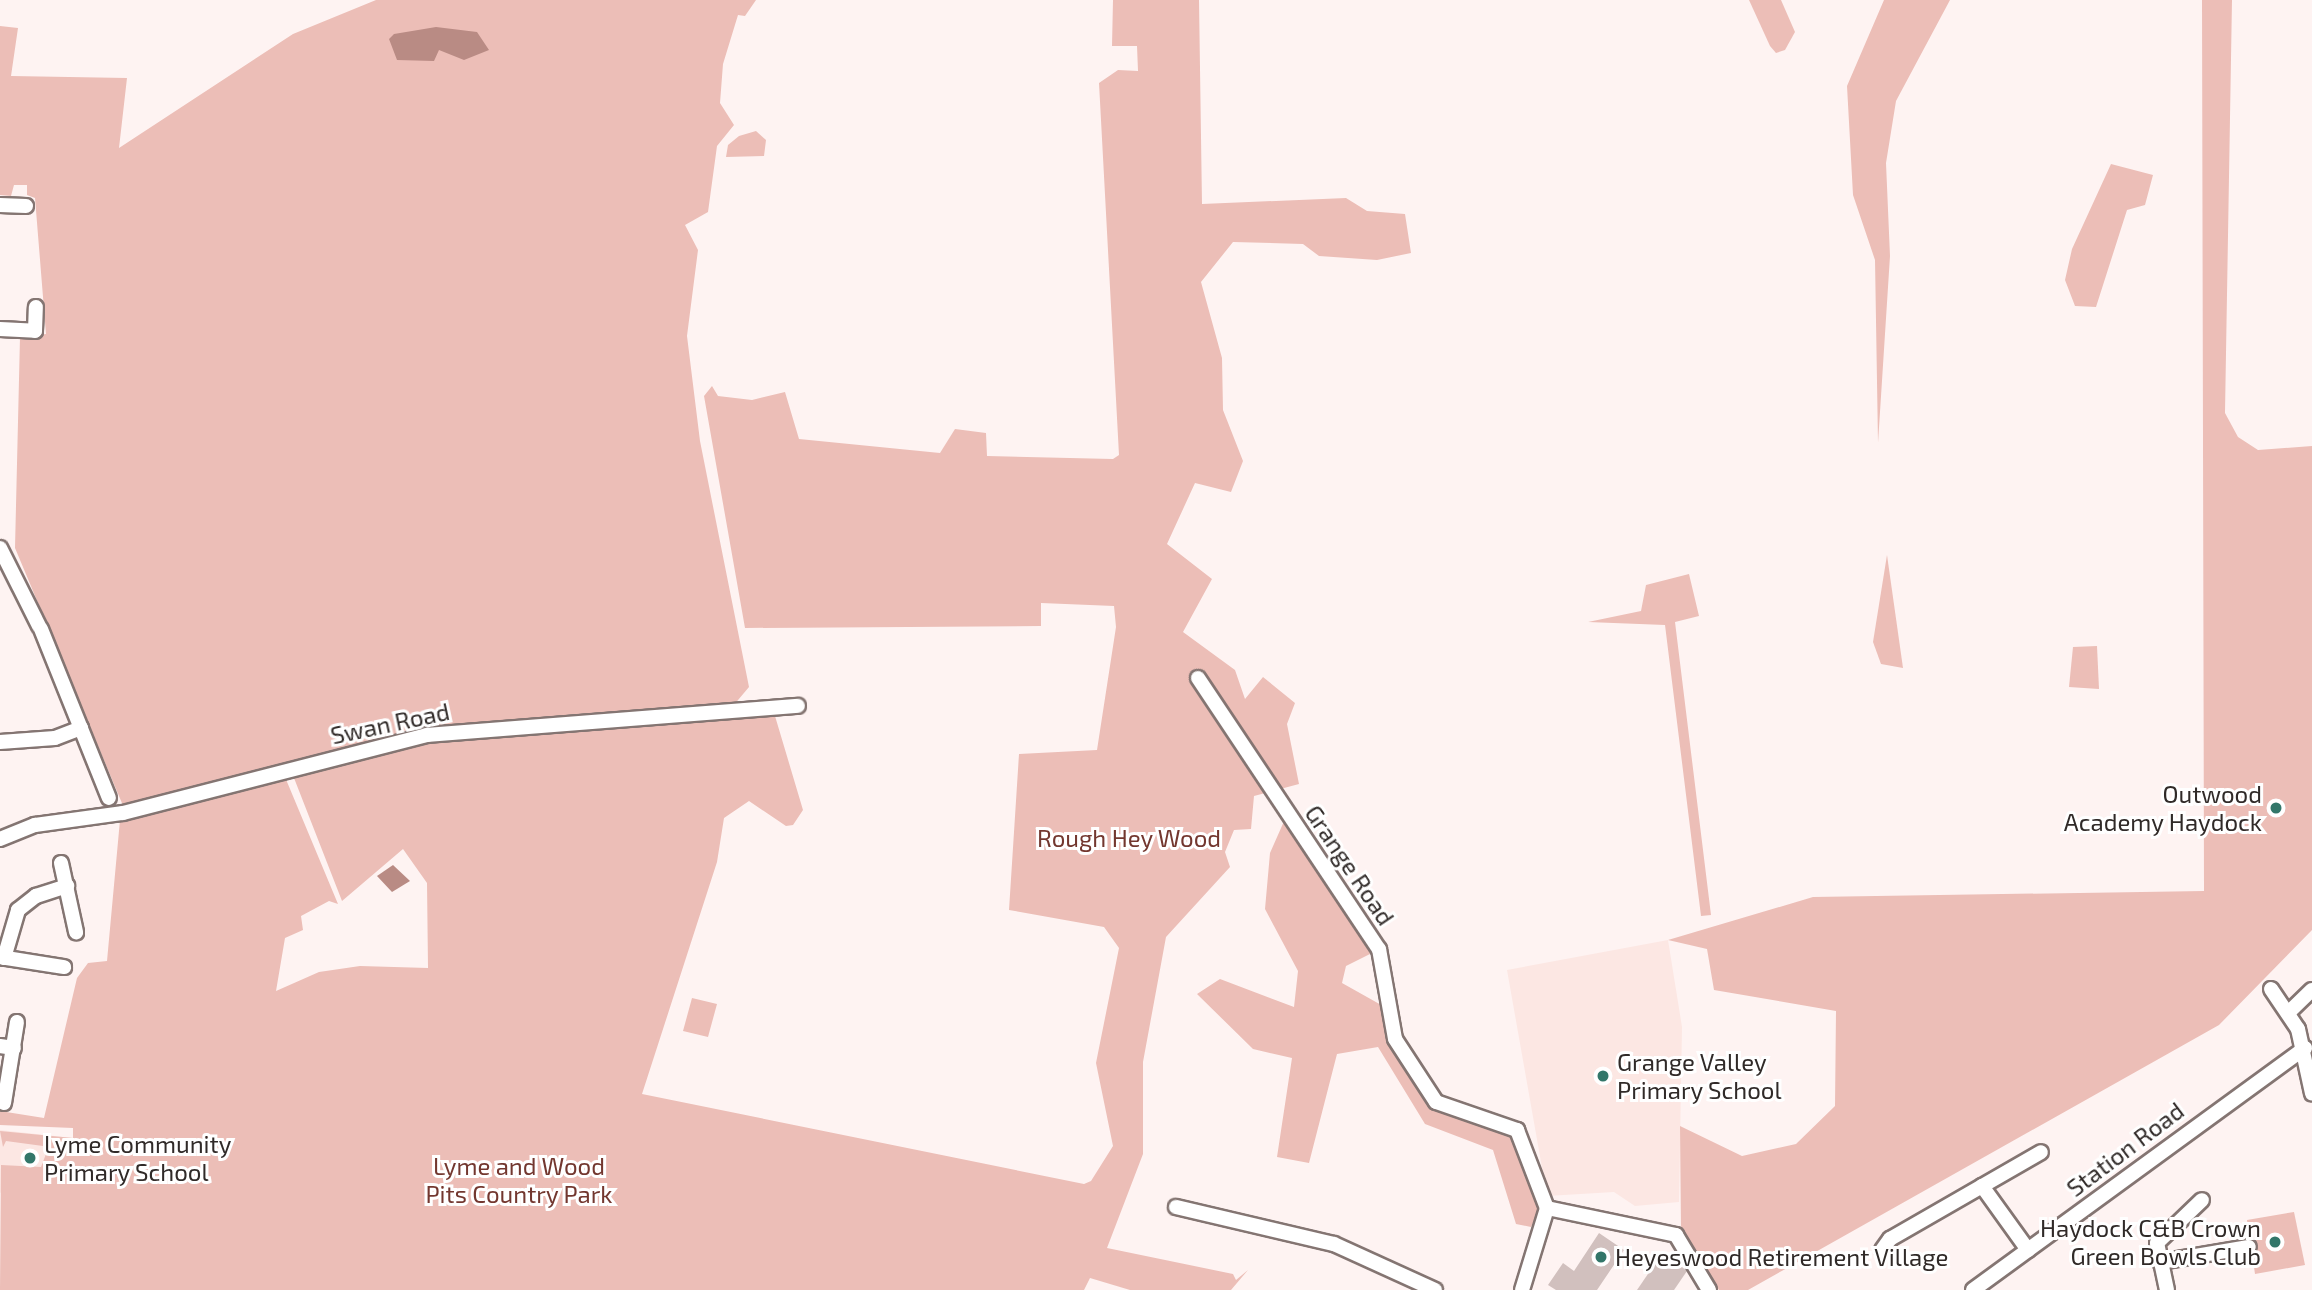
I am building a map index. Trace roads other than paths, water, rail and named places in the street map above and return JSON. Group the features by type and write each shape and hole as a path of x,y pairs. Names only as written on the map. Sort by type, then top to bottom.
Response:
{"street":[{"path":"0,205 26,206"},
{"path":"0,329 35,331 36,307"},
{"path":"0,548 40,627 109,798"},
{"name":"Grange Road","path":"1198,678 1379,949 1395,1039 1436,1102 1517,1130 1547,1208"},
{"name":"Swan Road","path":"0,839 35,825 122,813 427,735 491,726 799,706"},
{"path":"0,741 55,738 81,728"},
{"path":"61,863 76,932"},
{"path":"64,967 2,958 18,910 36,896 67,886"},
{"path":"2271,989 2288,1013 2305,1048 2312,1093"},
{"path":"2288,1013 2312,990"},
{"path":"4,1103 7,1047 17,1022"},
{"name":"Station Road","path":"1973,1290 2305,1048"},
{"path":"1881,1252 1890,1238 2041,1152"},
{"path":"1982,1186 2028,1250"},
{"path":"2167,1290 2158,1239 2202,1200"},
{"path":"1176,1207 1334,1244 1435,1290"},
{"path":"1522,1290 1547,1208 1676,1235 1709,1290"},
{"path":"2160,1262 2249,1247"}],"place":[{"name":"Outwood Academy Haydock","path":"2276,808"},
{"name":"Grange Valley Primary School","path":"1603,1076"},
{"name":"Lyme Community Primary School","path":"30,1158"},
{"name":"Haydock C&B Crown Green Bowls Club","path":"2275,1242"},
{"name":"Heyeswood Retirement Village","path":"1601,1257"}],"park label":[{"name":"Rough Hey Wood","path":"1129,838"},
{"name":"Lyme and Wood Pits Country Park","path":"519,1180"}]}
